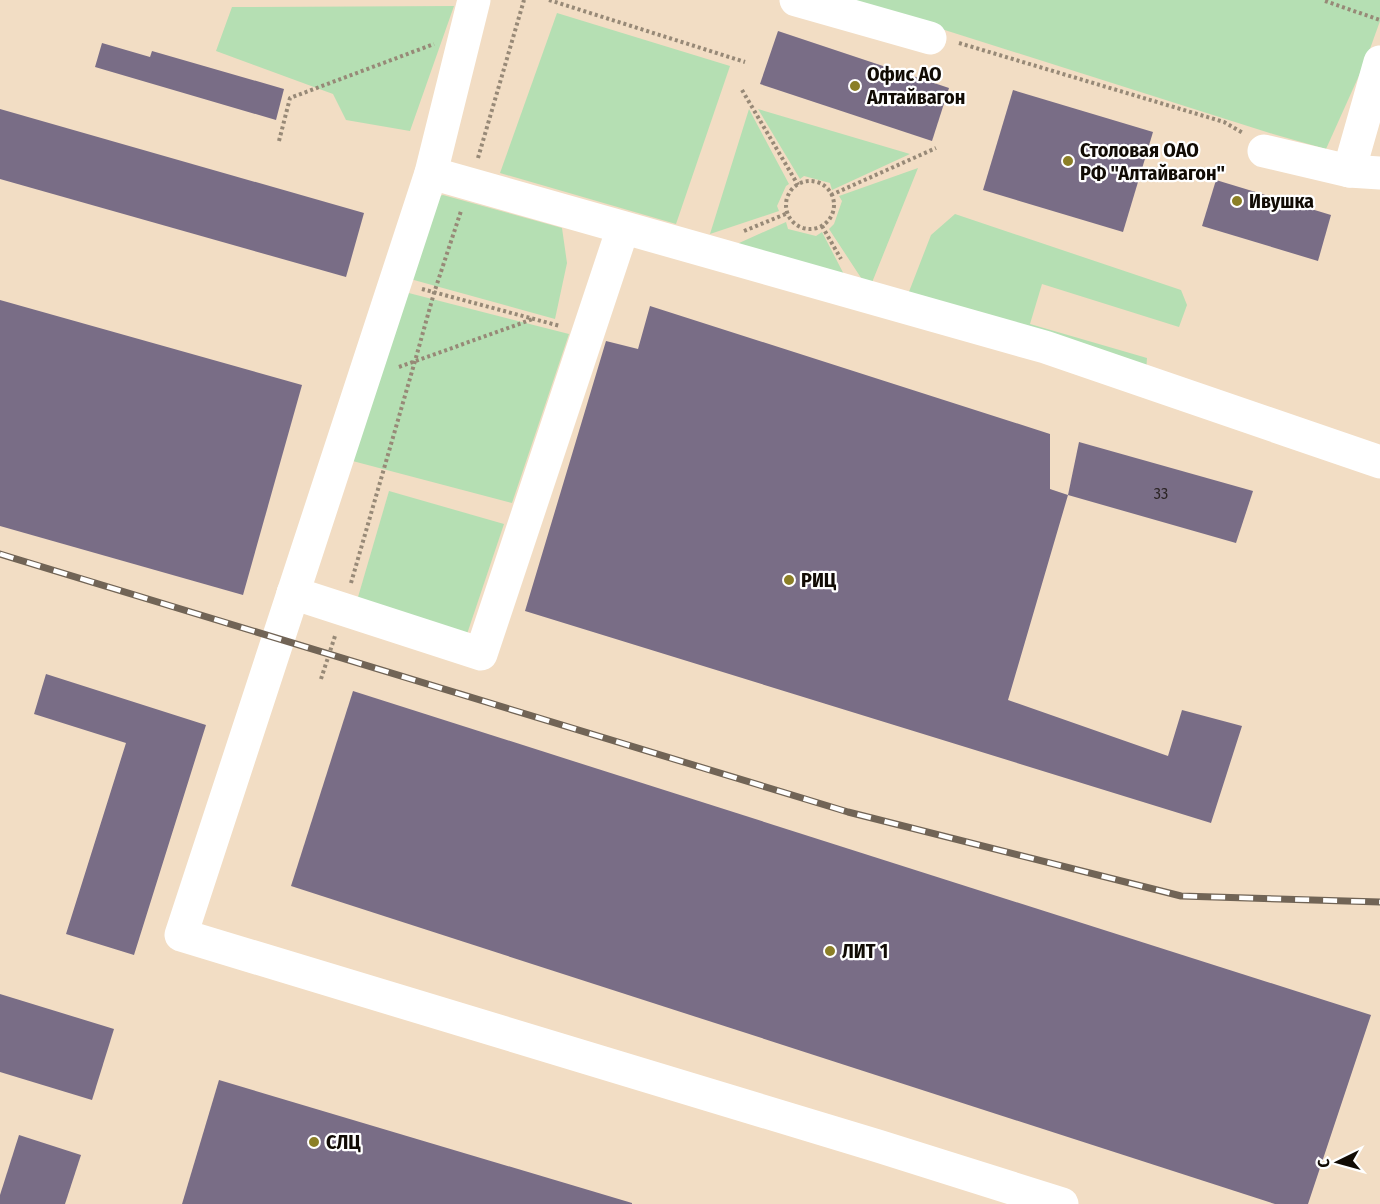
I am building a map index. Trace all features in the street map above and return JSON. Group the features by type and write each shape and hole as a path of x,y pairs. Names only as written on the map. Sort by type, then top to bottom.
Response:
{"lane":[{"path":"474,0 431,173 181,935 1062,1204"},
{"path":"796,0 930,38"},
{"path":"1264,151 1364,172 1380,62"},
{"path":"431,173 1045,347 1380,462"},
{"path":"293,593 481,654 623,228"}],"path":[{"path":"321,679 434,292 470,184 524,0"},
{"path":"549,0 745,62"},
{"path":"1324,0 1380,20"},
{"path":"279,141 290,98 466,33"},
{"path":"930,38 951,41 1224,122 1248,136 1264,151"},
{"path":"742,90 798,185"},
{"path":"831,195 936,148"},
{"path":"809,181 816,182 824,186 831,195 832,214 822,226 807,229 800,227 788,216 786,200 789,193 798,185 809,181"},
{"path":"395,282 588,333"},
{"path":"363,380 534,319"}],"green space":[{"path":"850,0 1380,0 1380,21 1366,60 1326,149"},
{"path":"454,6 410,131 346,120 333,94 216,51 232,7"},
{"path":"557,13 730,66 676,224 500,173"},
{"path":"749,109 789,184 777,206 779,211 710,234"},
{"path":"758,109 910,154 832,190 830,183 804,176 800,179"},
{"path":"918,168 869,290 829,229 834,224 842,201 839,196"},
{"path":"443,195 562,228 567,263 555,319 403,277 427,200"},
{"path":"955,214 1181,290 1187,305 1179,327 1042,284 1030,324 1147,358 1146,372 905,302 931,235"},
{"path":"786,222 788,229 816,236 822,232 849,284 728,248"},
{"path":"397,290 569,334 512,503 345,459"},
{"path":"389,491 504,524 466,637 356,604"}],"building":[{"name":"Офис АО Алтайвагон","path":"778,31 949,88 932,141 760,84"},
{"path":"102,43 150,57 152,51 284,89 276,120 95,67"},
{"name":"Столовая ОАО РФ \"Алтайвагон\"","path":"1013,90 1153,132 1123,232 983,190"},
{"path":"0,109 364,213 346,277 0,179"},
{"path":"1216,180 1331,215 1318,261 1202,226"},
{"path":"0,300 302,385 243,595 0,526"},
{"name":"РИЦ","path":"650,306 1050,434 1050,489 1068,495 1008,700 1168,756 1182,710 1242,726 1211,823 525,611 606,341 638,349"},
{"path":"1079,442 1253,491 1236,543 1068,495"},
{"path":"46,674 206,725 134,955 66,934 126,743 34,714"},
{"name":"ЛИТ 1","path":"353,691 1371,1015 1308,1204 1275,1204 291,886"},
{"path":"0,994 114,1029 92,1100 0,1072"},
{"name":"СЛЦ","path":"219,1080 632,1203 632,1204 182,1204"},
{"path":"19,1135 81,1155 65,1204 0,1204 0,1195"}],"railway":[{"path":"0,554 848,812 1181,896 1380,902"}],"place":[{"name":"Офис АО Алтайвагон","path":"855,86"},
{"name":"Столовая ОАО РФ \"Алтайвагон\"","path":"1068,161"},
{"name":"Ивушка","path":"1237,201"},
{"name":"РИЦ","path":"789,580"},
{"name":"ЛИТ 1","path":"830,951"},
{"name":"СЛЦ","path":"314,1142"}]}
